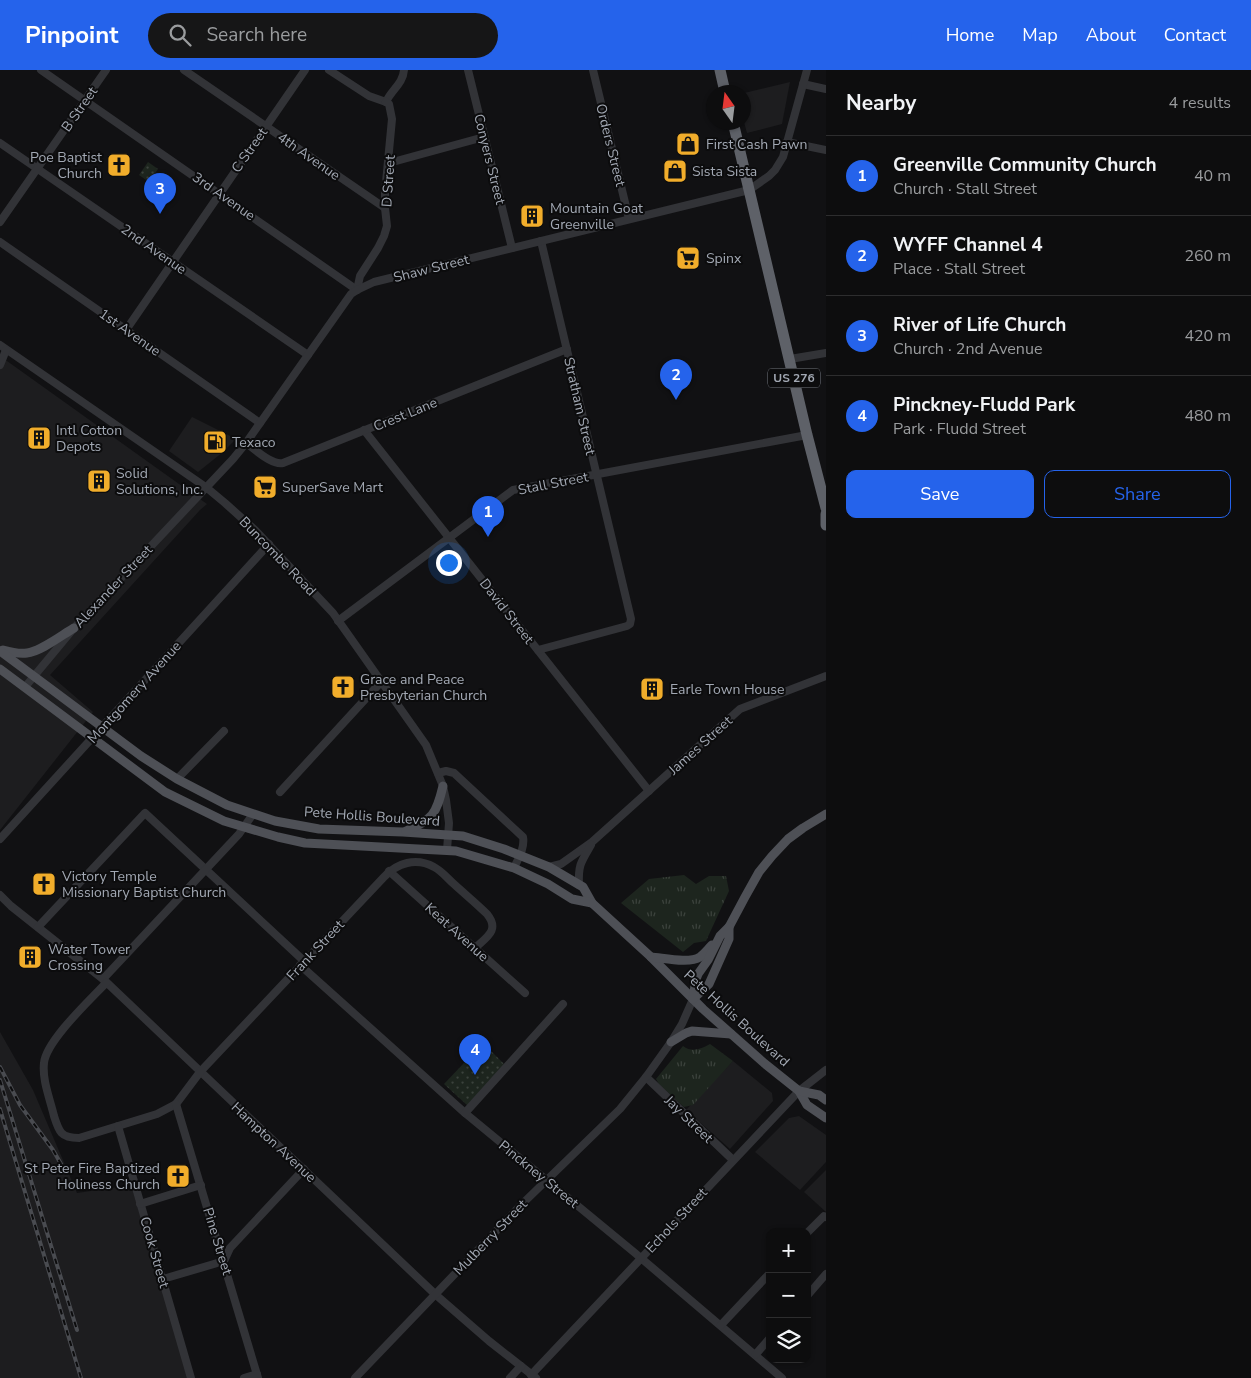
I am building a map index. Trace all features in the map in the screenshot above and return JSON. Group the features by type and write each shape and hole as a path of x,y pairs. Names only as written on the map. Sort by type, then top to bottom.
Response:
{"highway":[{"path":"720,70 723,85"},
{"name":"US 276","path":"735,130 826,508"},
{"path":"826,514 826,525"}],"main road":[{"path":"0,650 26,654 40,649 74,628"},
{"name":"Pete Hollis Boulevard","path":"0,650 141,756 177,779 227,805 252,814 298,826 319,829 463,836 549,867 584,888 592,903 731,1034 799,1091 807,1105 826,1118"},
{"name":"Pete Hollis Boulevard","path":"0,669 165,792 224,821 305,842 456,851 514,868 572,898 592,903"},
{"path":"403,832 430,818 438,805 443,786"},
{"path":"693,998 709,984 729,939 730,927 744,897 759,872 788,839 826,814"},
{"path":"651,957 680,960 699,958 730,927"},
{"path":"693,998 696,979 720,936"},
{"path":"671,1042 692,1031 731,1034"},
{"name":"Pete Hollis Boulevard","path":"799,1091 819,1095 826,1100"}],"street":[{"name":"3rd Avenue","path":"41,70 357,290"},
{"name":"B Street","path":"0,222 106,70"},
{"name":"4th Avenue","path":"184,70 385,208"},
{"name":"C Street","path":"126,330 305,70"},
{"path":"329,70 369,96 386,102 407,71"},
{"name":"Conyers Street","path":"468,70 512,248"},
{"name":"Orders Street","path":"593,70 629,219"},
{"path":"749,190 775,170 783,157 806,70"},
{"path":"803,84 826,89"},
{"name":"D Street","path":"357,290 360,276 384,236 387,222 385,208 392,119 386,102"},
{"path":"389,163 484,138"},
{"path":"787,142 826,150"},
{"name":"2nd Avenue","path":"0,143 308,355"},
{"name":"Shaw Street","path":"206,488 246,443 343,303 357,290 374,282 749,190"},
{"name":"Stratham Street","path":"538,650 630,624 631,619 541,241"},
{"name":"1st Avenue","path":"0,242 260,423"},
{"path":"0,366 3,347"},
{"name":"Buncombe Road","path":"3,347 206,488 269,544 333,613 426,744 443,786 448,815 449,835 447,850"},
{"name":"Crest Lane","path":"246,443 271,461 280,464 566,349"},
{"path":"790,359 826,353"},
{"name":"David Street","path":"364,430 650,791"},
{"name":"Stall Street","path":"338,622 513,490 807,435"},
{"name":"Alexander Street","path":"25,687 74,628 206,488"},
{"name":"Montgomery Avenue","path":"0,839 269,544"},
{"name":"James Street","path":"549,867 561,864 592,842 740,709 826,676"},
{"path":"280,792 381,682"},
{"path":"177,779 224,731"},
{"path":"438,773 446,771 454,773 524,837 524,843 514,868"},
{"name":"Pinckney Street","path":"38,927 145,813 302,963 465,1113 756,1354 782,1378"},
{"path":"105,981 244,827 252,814"},
{"name":"James Street","path":"579,885 578,872 580,863 592,842"},
{"name":"Frank Street","path":"105,981 49,1047 44,1062 44,1074 56,1121 62,1135 68,1138 79,1138 157,1114 176,1104 200,1072 389,872 399,865 413,862 428,864 436,868 488,914 493,930 475,948"},
{"name":"Keat Avenue","path":"389,872 525,993"},
{"name":"Hampton Avenue","path":"0,895 11,906 105,981 436,1295 533,1376"},
{"name":"Mulberry Street","path":"355,1378 520,1206 620,1109 671,1042 682,1024 693,998"},
{"path":"465,1113 563,1004"},
{"name":"Echols Street","path":"533,1376 641,1258 799,1091 826,1070"},
{"name":"Jay Street","path":"646,1077 733,1160"},
{"name":"Pine Street","path":"176,1104 258,1376"},
{"name":"Cook Street","path":"118,1126 191,1378"},
{"path":"163,1280 224,1261 230,1248 304,1169"},
{"path":"140,1204 201,1185"},
{"path":"811,1230 825,1216"},
{"path":"811,1291 826,1274"},
{"path":"721,1325 766,1277"},
{"path":"756,1354 766,1343"},
{"path":"510,1378 520,1366"},
{"path":"244,1378 258,1376"}],"shaded area":[{"path":"790,82 782,124 747,133 746,130 751,130 751,91"},
{"path":"0,356 207,504 50,675 93,712 0,830"},
{"path":"192,417 236,439 198,472 169,451"},
{"path":"0,1032 33,1090 77,1193 131,1185 190,1378 0,1378"},
{"path":"733,1061 772,1093 773,1101 730,1149 686,1110"},
{"path":"799,1116 826,1135 826,1162 800,1190 755,1152 789,1118"},
{"path":"826,1170 826,1212 804,1192"}],"green space":[{"path":"148,162 158,169 149,182 139,175"},
{"path":"684,875 696,884 709,876 726,876 729,891 706,941 694,943 683,952 621,903 649,879"},
{"path":"483,1043 505,1065 468,1106 444,1084"},
{"path":"710,1044 733,1061 693,1105 684,1107 656,1079 683,1046 693,1050"}],"railway":[{"path":"0,1067 20,1105 61,1164"},
{"path":"0,1080 77,1330"},
{"path":"0,1109 81,1378"}],"place":[{"name":"First Cash Pawn","path":"688,144"},
{"name":"Poe Baptist Church","path":"119,165"},
{"name":"Sista Sista","path":"675,171"},
{"name":"River of Life Church","path":"160,214"},
{"name":"Mountain Goat Greenville","path":"532,216"},
{"name":"Spinx","path":"688,258"},
{"name":"WYFF Channel 4","path":"676,400"},
{"name":"Intl Cotton Depots","path":"39,438"},
{"name":"Texaco","path":"215,442"},
{"name":"Solid Solutions, Inc.","path":"99,481"},
{"name":"SuperSave Mart","path":"265,487"},
{"name":"Greenville Community Church","path":"488,537"},
{"name":"Grace and Peace Presbyterian Church","path":"343,687"},
{"name":"Earle Town House","path":"652,689"},
{"name":"Victory Temple Missionary Baptist Church","path":"44,884"},
{"name":"Water Tower Crossing","path":"30,957"},
{"name":"Pinckney-Fludd Park","path":"475,1075"},
{"name":"St Peter Fire Baptized Holiness Church","path":"178,1176"}]}
